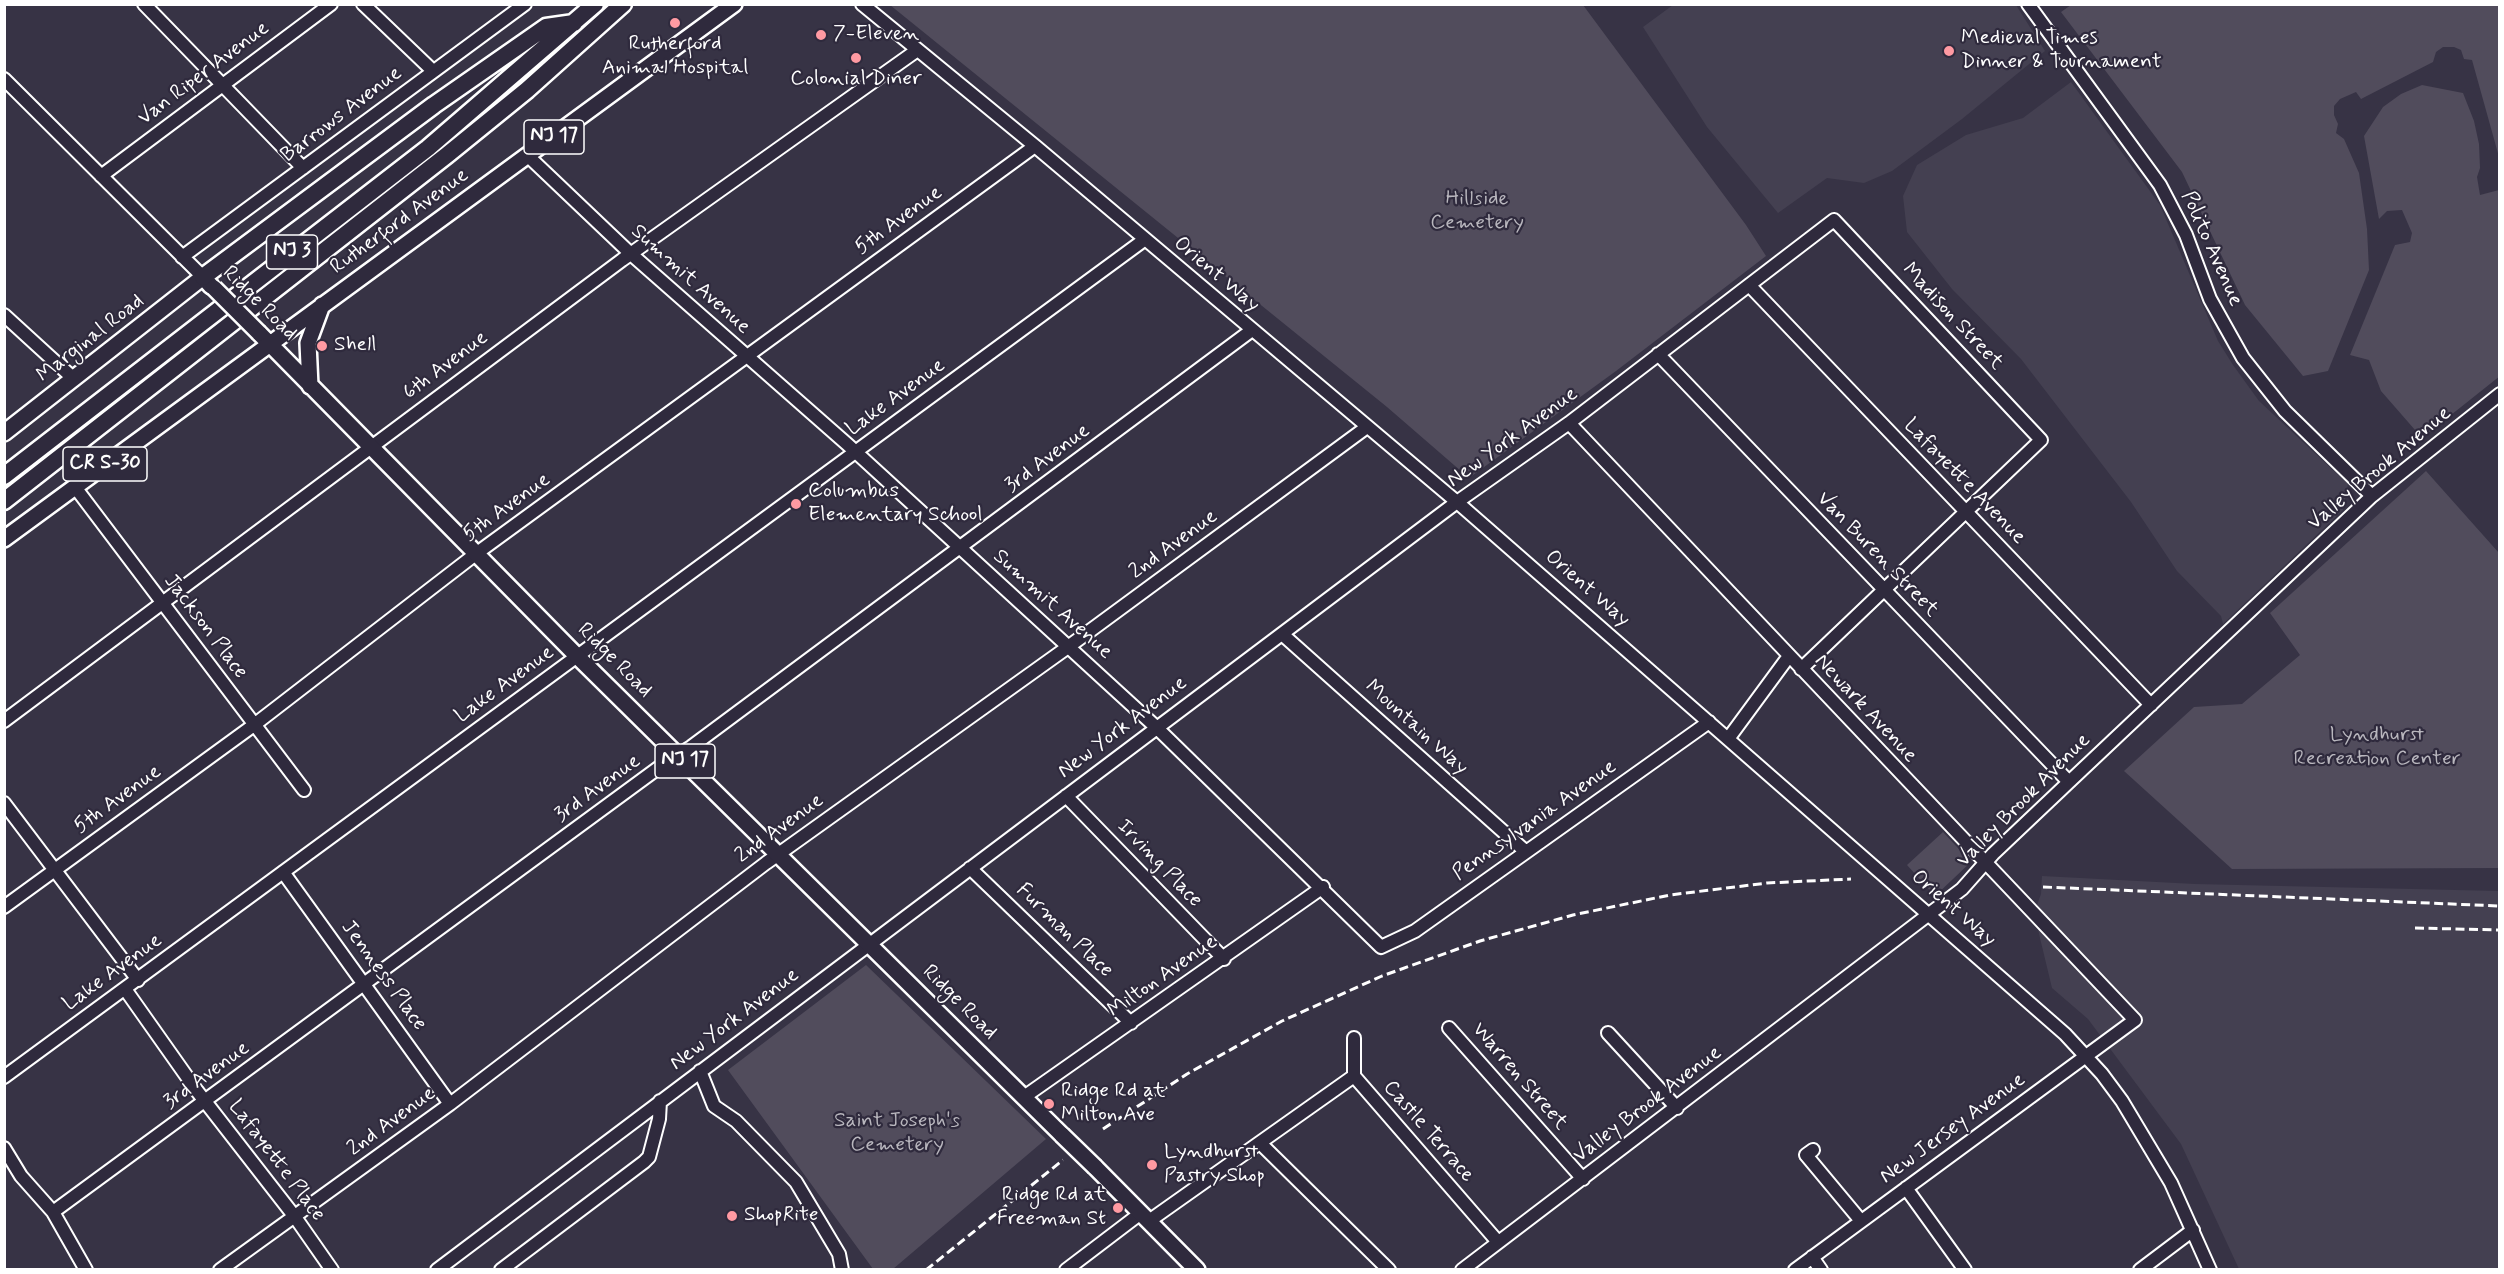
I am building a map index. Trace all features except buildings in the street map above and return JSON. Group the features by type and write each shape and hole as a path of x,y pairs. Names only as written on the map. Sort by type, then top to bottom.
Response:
{"highway":[{"name":"NJ 3","path":"4,476 428,148 595,4"},
{"name":"NJ 3","path":"4,501 447,155 527,90 623,4"},
{"path":"208,283 434,105 546,27 575,23"}],"main road":[{"name":"Rutherford Avenue","path":"4,539 75,487 265,339 322,305 734,4"},
{"name":"Ridge Road","path":"208,283 578,656 1197,1269"},
{"name":"Marginal Road","path":"4,433 74,379 208,283"},
{"path":"310,386 308,343 322,305"}],"street":[{"path":"144,4 303,168"},
{"name":"Van Riper Avenue","path":"100,176 331,4"},
{"path":"363,4 433,71"},
{"name":"Barrows Avenue","path":"182,257 525,4"},
{"name":"Orient Way","path":"862,4 916,51 1035,146 1457,502 2065,1034 2122,1101 2171,1183 2210,1269"},
{"name":"Polito Avenue","path":"2028,4 2160,185 2186,235 2210,299 2243,358 2285,411 2372,496"},
{"name":"6th Avenue","path":"4,721 631,254 916,51"},
{"name":"Ridge Road","path":"4,79 208,283"},
{"name":"5th Avenue","path":"4,906 254,725 477,553 1035,146"},
{"name":"Summit Avenue","path":"528,156 631,254 855,452 1157,728 1323,887 1381,947"},
{"name":"New York Avenue","path":"437,1269 1457,502 1569,423 1834,220"},
{"name":"Madison Street","path":"1834,220 2041,440 1966,513"},
{"name":"Lake Avenue","path":"4,1077 1144,240"},
{"name":"Lafayette Avenue","path":"1749,285 2151,705"},
{"path":"4,315 74,379"},
{"name":"3rd Avenue","path":"53,1212 365,986 1252,330"},
{"name":"Van Buren Street","path":"1658,354 2068,782"},
{"name":"Valley Brook Avenue","path":"1462,1269 1931,915 1970,882 2068,782 2372,496 2499,394"},
{"name":"Newark Avenue","path":"1569,423 2134,1020"},
{"name":"2nd Avenue","path":"220,1269 450,1104 779,854 1068,647 1367,426"},
{"name":"Jackson Place","path":"75,487 304,790"},
{"path":"1801,669 1966,513"},
{"name":"Mountain Way","path":"1282,634 1525,851"},
{"path":"1728,739 1789,656"},
{"name":"Pennsylvania Avenue","path":"1381,947 1415,931 1709,722"},
{"name":"Irving Place","path":"1066,796 1224,959"},
{"path":"4,803 138,980"},
{"name":"Furman Place","path":"970,868 1131,1023"},
{"name":"Jenness Place","path":"283,872 450,1104"},
{"name":"Milton Avenue","path":"1023,1097 1224,959 1323,887"},
{"name":"Lafayette Place","path":"125,989 205,1101 295,1217 332,1269"},
{"name":"New Jersey Avenue","path":"1795,1269 2134,1020"},
{"name":"Warren Street","path":"1449,1028 1582,1179"},
{"path":"1608,1033 1677,1107"},
{"name":"Castle Terrace","path":"1354,1038 1354,1076 1498,1242"},
{"path":"700,1071 714,1106 748,1132 796,1182 839,1254 842,1269"},
{"path":"1066,1269 1260,1143 1354,1076"},
{"path":"501,1269 644,1162 651,1148 660,1101"},
{"path":"1260,1143 1389,1269"},
{"path":"4,1148 21,1176 53,1212 86,1269"},
{"path":"1813,1150 1806,1155 1861,1221"},
{"path":"1906,1188 1965,1269"},
{"path":"2140,1269 2193,1230"},
{"path":"1812,1257 1821,1269"}],"shaded area":[{"path":"1673,5 2016,5 2045,51 1962,119 1892,171 1864,183 1827,178 1778,213 1707,127 1643,27"},
{"path":"2071,82 2160,205 2218,341 2233,365 2259,401 2348,484 2343,510 2223,624 2221,616 2177,571 2131,502 2021,359 1952,289 1907,232 1903,196 1917,165 1966,135 2023,118"},
{"path":"2042,876 2195,884 2499,891 2499,1269 2239,1269 2181,1144 2088,1019 2052,988 2034,913 2041,894"}],"green space":[{"name":"Hillside Cemetery","path":"890,5 1583,5 1746,225 1766,256 1616,371 1469,478 1387,407"},
{"path":"2071,5 2499,5 2499,157 2472,60 2464,59 2461,50 2454,47 2443,47 2436,52 2433,62 2361,99 2356,92 2340,99 2334,106 2334,115 2338,124 2336,133 2344,139 2359,173 2367,229 2369,270 2328,371 2303,376 2245,305 2182,172 2061,12"},
{"path":"2422,85 2463,93 2474,121 2479,144 2480,168 2477,177 2480,195 2499,190 2500,376 2422,438 2381,391 2369,360 2350,355 2395,245 2410,242 2412,233 2402,210 2387,211 2379,219 2364,136 2383,107 2401,94"},
{"name":"Lyndhurst Recreation Center","path":"2426,471 2499,553 2499,868 2232,869 2124,771 2194,707 2242,704 2300,655 2270,613"},
{"path":"1943,832 1971,862 1935,896 1907,865"},
{"name":"Saint Joseph's Cemetery","path":"866,965 1046,1139 893,1269 873,1269 728,1070"}],"railway":[{"path":"1103,1129 1187,1074 1282,1021 1382,976 1480,941 1573,915 1670,895 1767,883 1851,879"},
{"path":"2043,887 2500,906"},
{"path":"2415,928 2500,930"},
{"path":"926,1270 1063,1160"}],"place":[{"name":"Rutherford Animal Hospital","path":"675,23"},
{"name":"7-Eleven","path":"821,35"},
{"name":"Medieval Times Dinner & Tournament","path":"1949,51"},
{"name":"Colonial Diner","path":"856,58"},
{"name":"Shell","path":"322,346"},
{"name":"Columbus Elementary School","path":"796,504"},
{"name":"Ridge Rd at Milton Ave","path":"1049,1104"},
{"name":"Lyndhurst Pastry Shop","path":"1152,1165"},
{"name":"Ridge Rd at Freeman St","path":"1118,1208"},
{"name":"ShopRite","path":"732,1216"}]}
